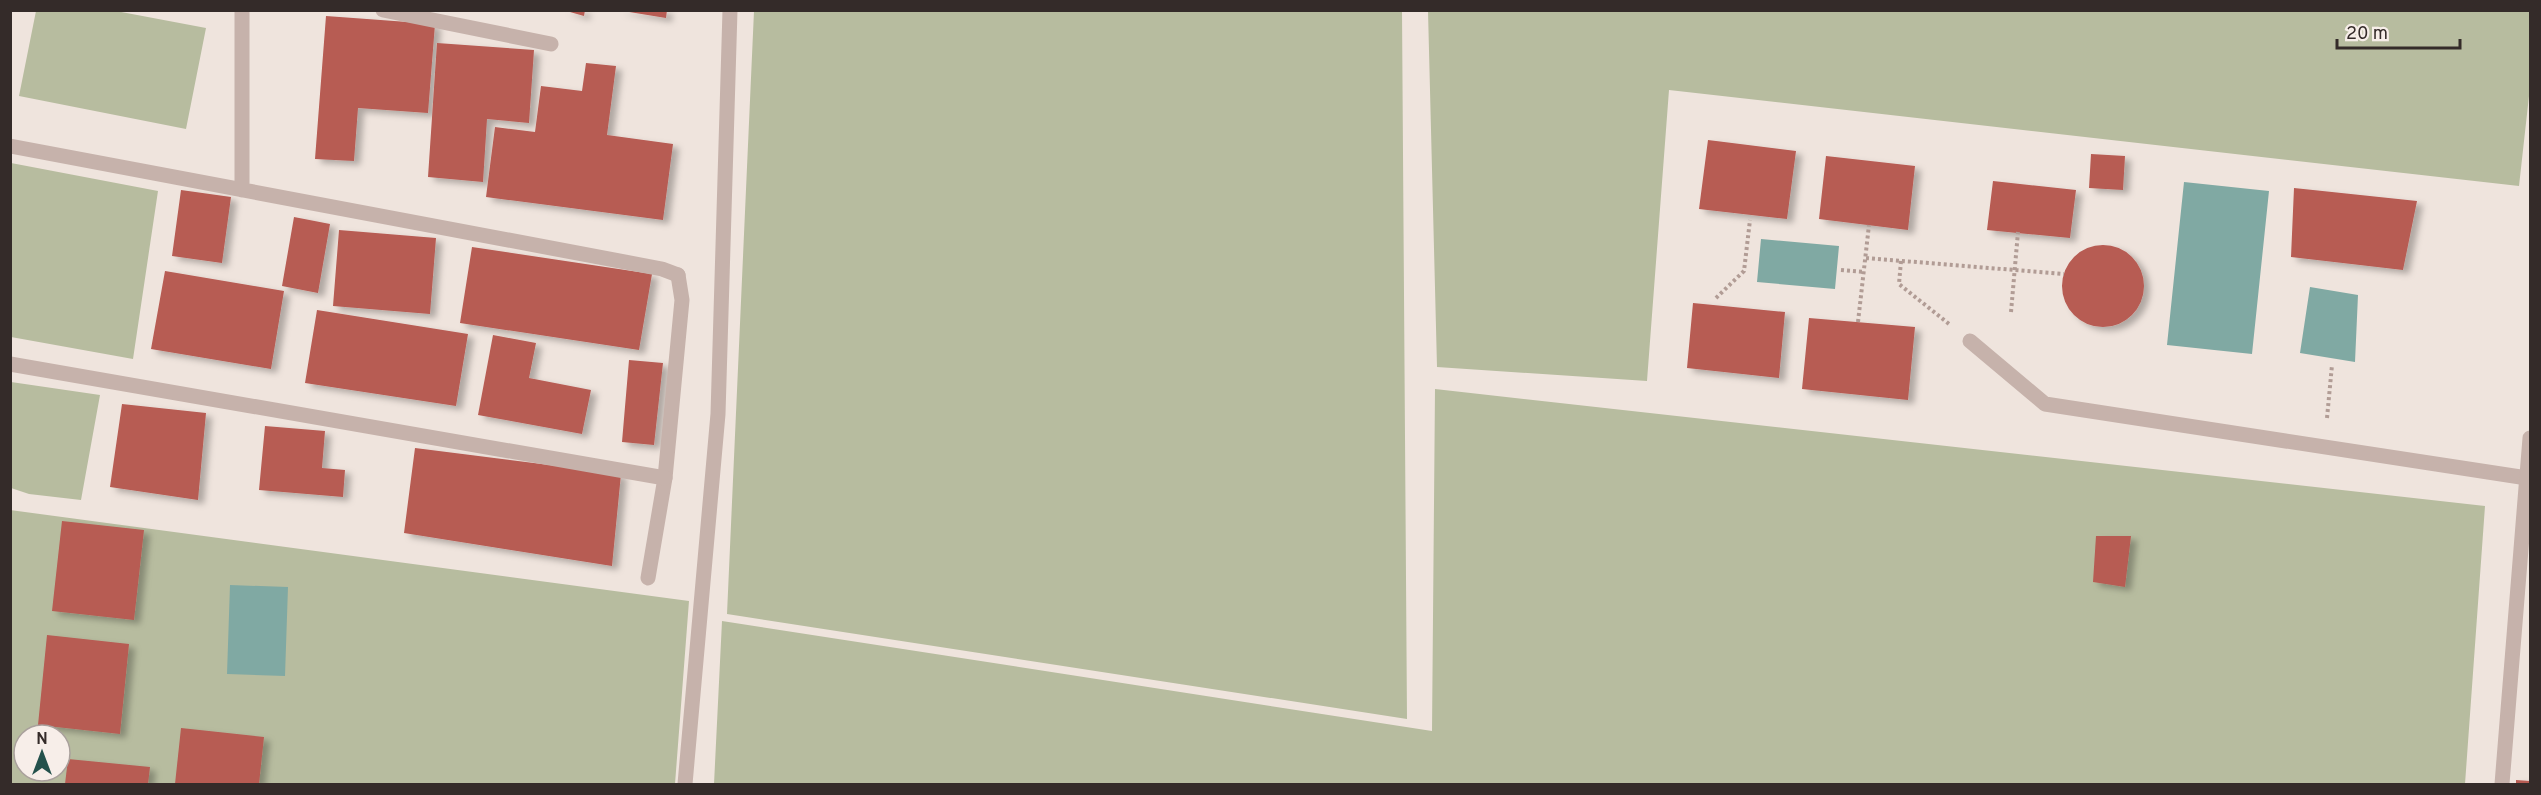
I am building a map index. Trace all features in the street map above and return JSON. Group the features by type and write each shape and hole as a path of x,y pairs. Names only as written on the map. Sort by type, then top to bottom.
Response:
{"street":[{"path":"242,10 242,190"},
{"path":"383,10 551,44"},
{"path":"685,784 718,414 730,10"},
{"path":"10,146 662,269 678,275 682,300 665,478 648,578"},
{"path":"1970,341 2045,404 2527,478"},
{"path":"10,364 665,478"},
{"path":"2502,784 2530,438"}],"path":[{"path":"1716,298 1744,271 1750,220"},
{"path":"1858,322 1869,225"},
{"path":"2010,312 2018,232"},
{"path":"1866,258 2064,274"},
{"path":"1901,261 1899,285 1970,341"},
{"path":"1841,270 1864,272"},
{"path":"2324,447 2332,365"}],"green space":[{"path":"36,11 116,11 206,28 186,129 19,96"},
{"path":"754,11 1402,11 1407,719 727,614"},
{"path":"1428,11 2530,11 2530,87 2519,186 1669,90 1647,381 1437,367"},
{"path":"11,163 158,191 133,359 11,337"},
{"path":"11,382 100,395 81,500 29,494 11,488"},
{"path":"1435,389 2485,506 2465,784 714,784 722,621 1432,731"},
{"path":"10,510 689,601 675,784 11,784"}],"water":[{"path":"2184,182 2269,191 2252,354 2167,345"},
{"path":"1761,239 1839,246 1835,289 1757,282"},
{"path":"2310,287 2358,295 2355,362 2300,353"},
{"path":"230,585 288,587 285,676 227,674"}],"building":[{"path":"563,10 585,10 584,16"},
{"path":"617,10 667,10 666,18"},
{"path":"326,16 435,24 428,113 358,108 354,161 315,159"},
{"path":"437,43 534,50 529,123 487,119 483,182 428,177"},
{"path":"586,63 616,66 607,135 673,144 663,220 486,197 495,127 535,132 541,86 582,91"},
{"path":"1708,140 1796,151 1787,219 1699,209"},
{"path":"2091,154 2125,156 2123,190 2089,188"},
{"path":"1826,156 1915,166 1908,230 1819,219"},
{"path":"1993,181 2076,190 2070,238 1987,230"},
{"path":"2294,188 2417,201 2403,270 2291,257"},
{"path":"181,190 231,197 222,263 172,256"},
{"path":"294,217 330,224 318,293 282,286"},
{"path":"339,230 436,238 430,314 333,306"},
{"path":"2103,245 2119,248 2132,257 2141,270 2144,286 2141,302 2132,315 2119,324 2103,327 2087,324 2074,315 2065,302 2062,286 2065,270 2074,257 2087,248"},
{"path":"472,247 652,274 639,350 460,323"},
{"path":"165,271 284,291 271,369 151,349"},
{"path":"1693,303 1785,312 1779,378 1687,368"},
{"path":"317,310 468,334 456,406 305,383"},
{"path":"1809,318 1915,327 1908,400 1802,389"},
{"path":"493,335 536,343 529,378 591,390 582,434 478,415"},
{"path":"629,360 663,363 654,445 622,442"},
{"path":"122,404 206,413 198,500 110,487"},
{"path":"265,426 325,431 322,468 345,470 343,497 259,490"},
{"path":"415,448 621,474 612,566 404,533"},
{"path":"62,521 144,530 134,620 52,611"},
{"path":"2096,536 2131,536 2125,587 2093,582"},
{"path":"47,635 129,644 120,734 72,729 72,723 38,723"},
{"path":"181,728 264,737 259,784 175,784"},
{"path":"72,759 150,767 148,784 65,784 72,783"},
{"path":"2516,780 2530,781 2530,784 2516,784"}]}
